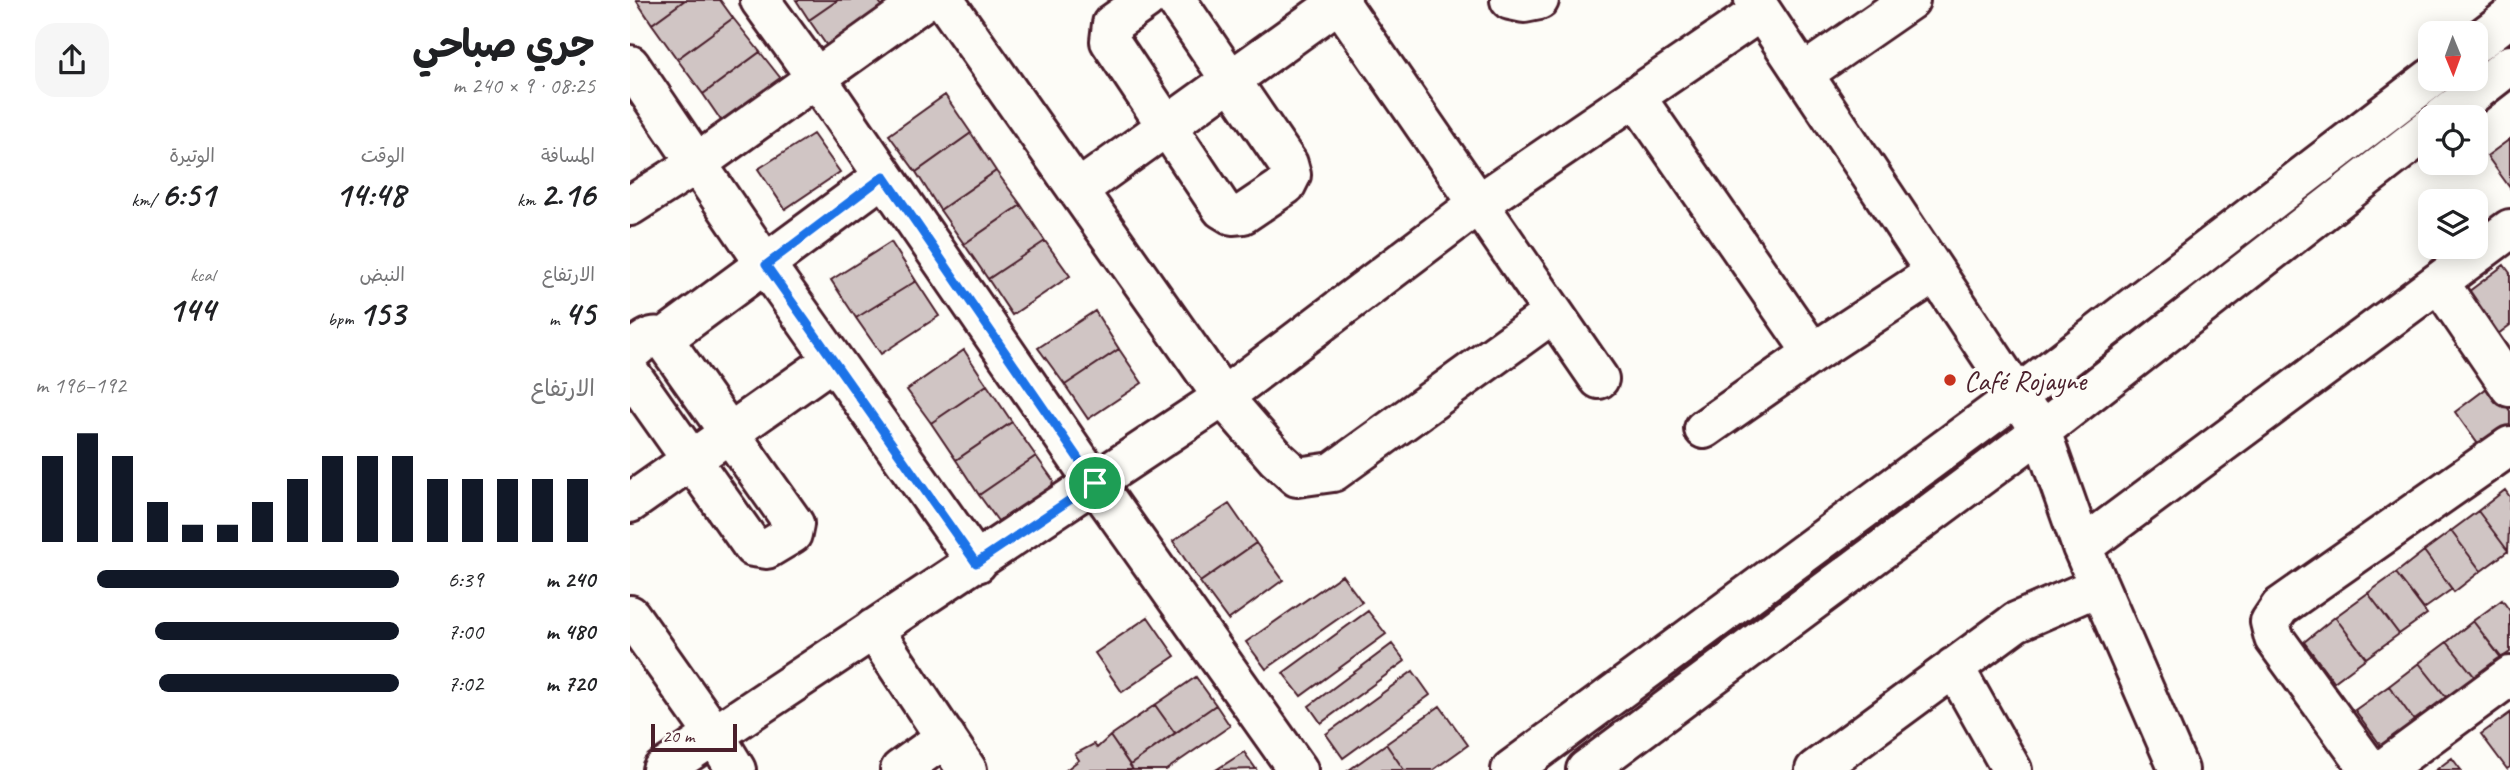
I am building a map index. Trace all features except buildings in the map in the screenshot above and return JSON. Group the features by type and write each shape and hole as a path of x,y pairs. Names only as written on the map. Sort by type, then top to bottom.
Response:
{"street":[{"path":"760,0 1298,770"},
{"path":"630,206 696,164 925,0"},
{"path":"944,0 1223,397 1277,459 1297,477 1333,472 1553,313"},
{"path":"1146,0 1112,24 1110,41 1222,209 1232,215 1242,214 1286,186 1291,175 1287,164 1177,0"},
{"path":"1510,0 1524,3 1539,0"},
{"path":"1803,74 1910,0"},
{"path":"1077,190 1340,1 1599,379"},
{"path":"662,770 1223,397 1478,204 1635,96 1758,6 2041,431 2081,547 2179,770"},
{"path":"2488,34 2510,17"},
{"path":"630,65 766,265 976,563"},
{"path":"2459,105 2510,65"},
{"path":"1511,770 2017,396 2418,88"},
{"path":"1635,96 1813,353"},
{"path":"1586,770 2041,431 2418,137"},
{"path":"630,373 753,547 767,550 792,534 794,524 729,433 646,346 766,265 884,176"},
{"path":"2081,547 2440,284 2510,229"},
{"path":"1704,429 1935,273"},
{"path":"2440,284 2510,387"},
{"path":"630,503 833,360"},
{"path":"2370,770 2274,638 2270,622 2280,607 2510,446"},
{"path":"1816,770 2016,622 2099,586"},
{"path":"630,615 714,734 736,770"},
{"path":"873,629 967,770"},
{"path":"1954,667 2012,770"},
{"path":"2382,770 2510,676"},
{"path":"900,770 946,737"}],"place":[{"name":"Café Rojayne","path":"1950,380"}],"route":[{"path":"884,176 1095,483 976,563 766,265 884,176"}]}
